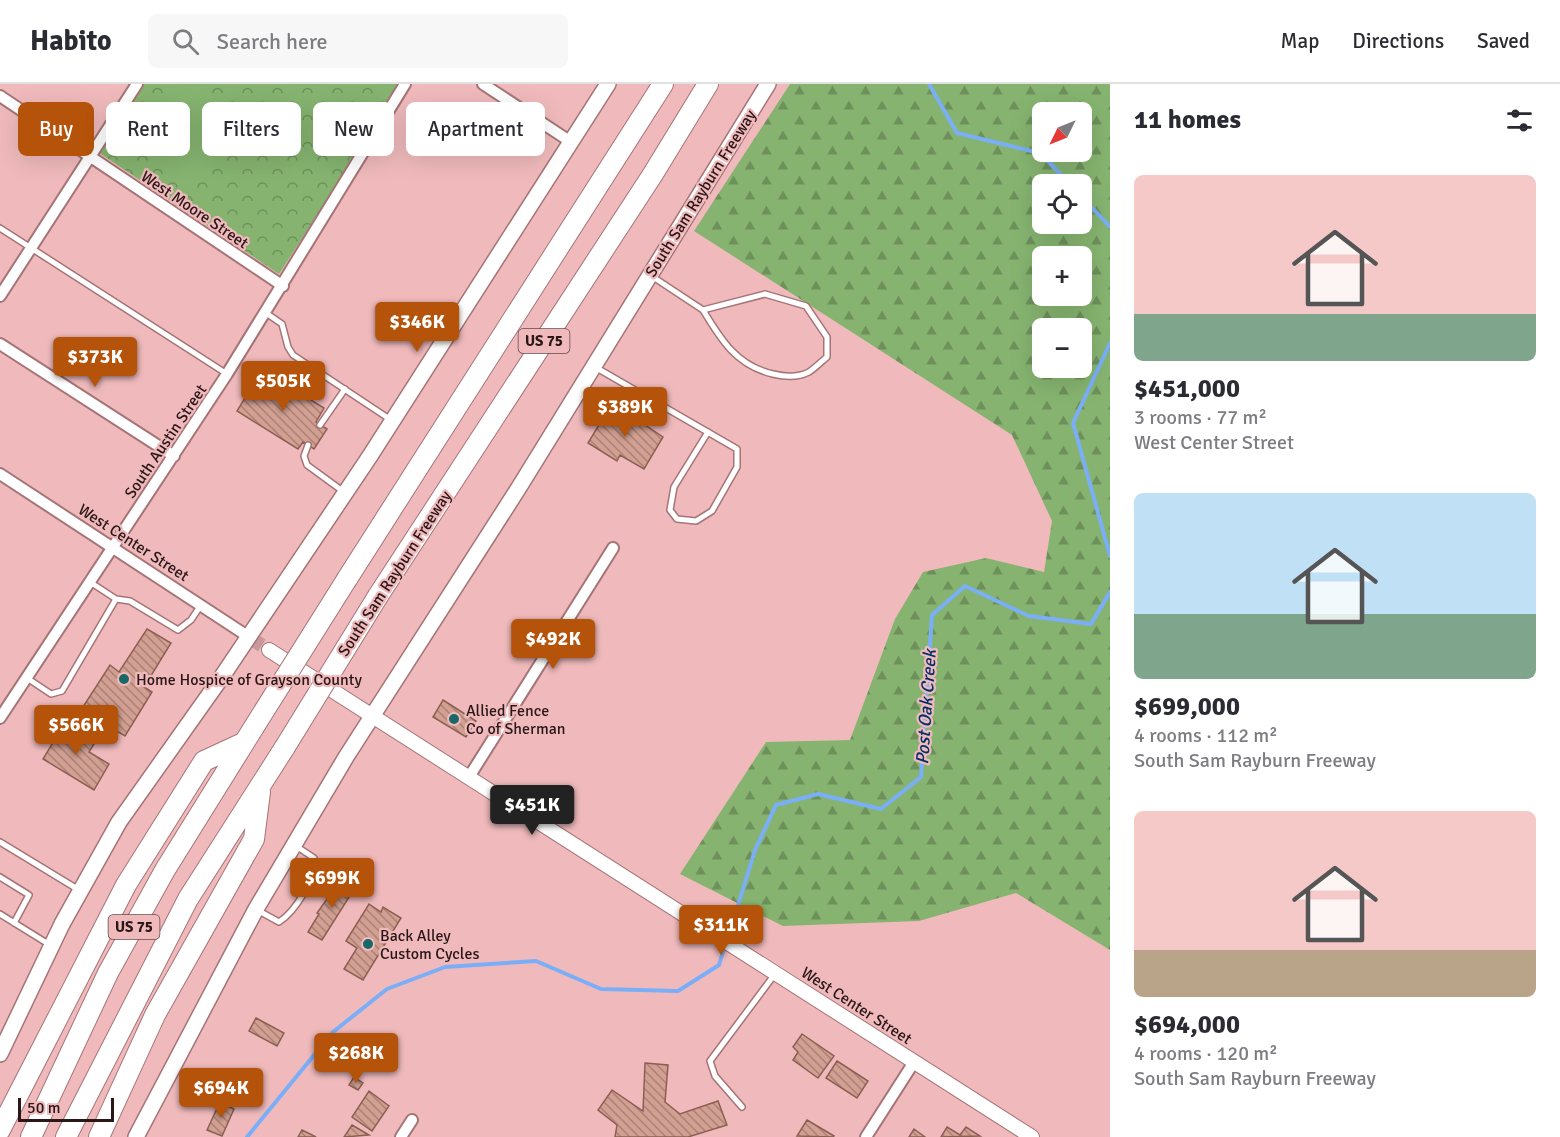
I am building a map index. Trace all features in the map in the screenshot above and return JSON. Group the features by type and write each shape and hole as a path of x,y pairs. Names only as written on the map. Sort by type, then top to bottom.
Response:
{"highway":[{"name":"US 75","path":"31,1137 108,973 165,870 459,400 663,84"},
{"name":"South Sam Rayburn Freeway","path":"66,1137 188,899 261,786 378,596 653,174 708,84"},
{"path":"653,174 719,84"},
{"path":"0,1130 126,885 204,761 248,735"},
{"path":"99,1137 155,1015 254,839 261,786"}],"main road":[{"path":"0,1054 52,946 119,822 249,638 393,421 608,84"},
{"name":"South Sam Rayburn Freeway","path":"136,1137 256,909 346,757 374,717 768,84"}],"street":[{"path":"0,296 137,84"},
{"name":"South Austin Street","path":"0,718 266,313 405,84"},
{"path":"483,84 571,142"},
{"name":"West Moore Street","path":"0,96 283,286"},
{"path":"0,344 174,456"},
{"name":"West Center Street","path":"0,474 249,638"},
{"path":"469,777 613,548"},
{"name":"West Center Street","path":"269,650 1032,1137"},
{"path":"866,1137 914,1062"},
{"path":"401,1137 412,1120"}],"lane":[{"path":"0,228 227,374"},
{"path":"649,274 704,310 721,340 744,364 762,372 789,378 808,372 827,357 827,337 806,306 765,294 704,310"},
{"path":"266,313 282,324 288,347 293,355 393,421"},
{"path":"594,366 708,432 737,449 737,467 712,511 696,521 677,519 670,510 674,487 708,432"},
{"path":"320,425 345,389"},
{"path":"308,445 304,456 308,465 345,493"},
{"path":"88,581 116,599 130,601 178,630 191,620 201,605"},
{"path":"26,678 51,694 62,691 116,599"},
{"path":"0,842 81,891"},
{"path":"256,909 279,922 288,916 315,870 314,858 294,845"},
{"path":"0,877 29,895 14,923"},
{"path":"0,914 52,946"},
{"path":"742,1107 714,1076 710,1061 776,973"}],"green space":[{"path":"143,84 402,84 390,102 313,102 313,156 355,156 279,274 98,152 106,140 106,156 190,156 190,102 131,102"},
{"path":"176,84 196,84 214,98 216,102 202,102 202,156 217,156 209,168 187,177 152,156 190,156 190,102 163,102"},
{"path":"790,84 1110,84 1110,950 1016,893 919,921 783,926 680,874 766,742 850,740 895,619 923,572 986,558 1044,572 1052,521 1012,435 694,231"}],"building":[{"path":"262,370 324,408 316,422 327,429 314,449 303,442 298,449 237,411"},
{"path":"612,403 663,437 644,469 620,455 617,461 588,443"},
{"name":"Home Hospice of Grayson County","path":"147,629 171,643 144,687 152,692 125,736 81,710 110,665 119,672"},
{"name":"Allied Fence Co of Sherman","path":"443,700 476,721 466,737 433,717"},
{"path":"66,721 97,739 89,752 109,764 94,790 43,759"},
{"path":"342,878 356,886 322,940 308,932 319,914 317,913"},
{"name":"Back Alley Custom Cycles","path":"369,904 381,912 383,907 401,918 363,980 344,969 357,948 346,941"},
{"path":"256,1018 284,1033 277,1046 249,1031"},
{"path":"802,1034 834,1056 818,1078 793,1060 798,1052 793,1047"},
{"path":"837,1061 868,1081 857,1098 826,1078"},
{"path":"645,1063 668,1065 665,1102 680,1114 718,1101 727,1125 688,1137 615,1137 617,1125 598,1110 612,1090 643,1111"},
{"path":"354,1077 363,1083 358,1090 349,1085"},
{"path":"369,1091 389,1106 372,1131 352,1117"},
{"path":"220,1102 234,1109 222,1136 207,1130"},
{"path":"807,1120 834,1136 797,1136"},
{"path":"352,1125 369,1135 344,1137"},
{"path":"947,1127 960,1135 966,1127 980,1136 941,1137"},
{"path":"914,1129 925,1137 909,1137"},
{"path":"302,1130 316,1137 298,1137"}],"waterway":[{"name":"Post Oak Creek","path":"929,84 957,133 1040,153 1060,174"},
{"name":"Post Oak Creek","path":"1092,208 1110,227"},
{"name":"Post Oak Creek","path":"1110,343 1073,423 1110,556"},
{"name":"Post Oak Creek","path":"728,938 755,850 776,805 818,794 881,809 921,777 932,615 965,586 1029,616 1091,624 1110,592"},
{"name":"Post Oak Creek","path":"247,1137 333,1032 387,989 445,967 536,961 601,989 678,991 719,965 725,945"}],"tunnel":[{"path":"250,638 269,650"}],"place":[{"name":"Home Hospice of Grayson County","path":"124,679"},
{"name":"Allied Fence Co of Sherman","path":"454,719"},
{"name":"Back Alley Custom Cycles","path":"368,944"}]}
